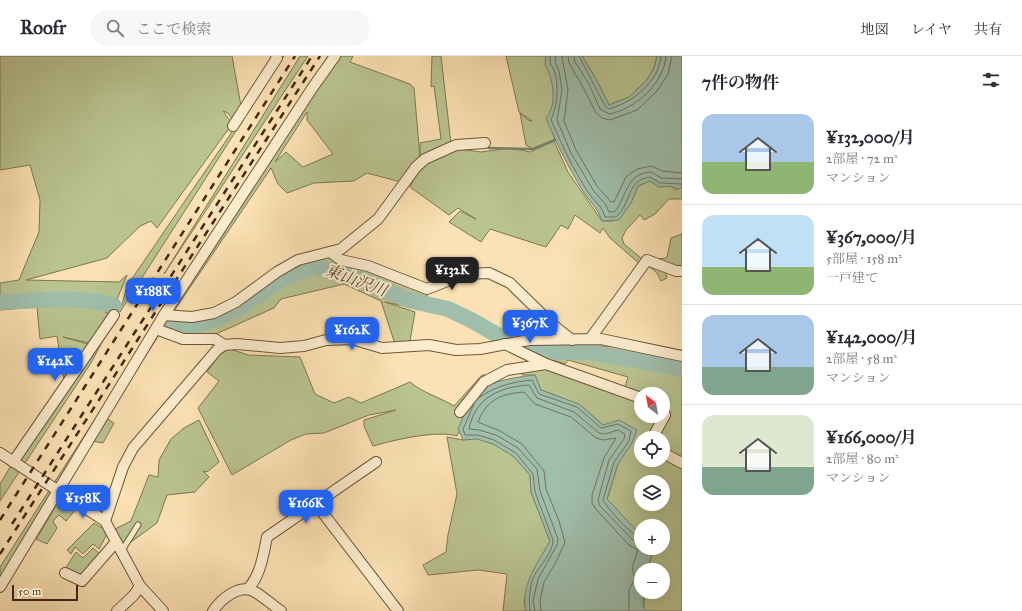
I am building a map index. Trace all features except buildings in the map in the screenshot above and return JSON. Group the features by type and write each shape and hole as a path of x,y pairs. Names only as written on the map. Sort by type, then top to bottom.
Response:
{"street":[{"path":"233,126 277,58 276,56"},
{"path":"0,587 164,315 313,87 335,56"},
{"path":"164,315 192,317 214,313 236,302 277,272 298,260 341,249 378,220 416,167 425,159 456,145 485,143"},
{"path":"330,252 341,260 368,266 427,289 466,274 489,272 510,283 553,325 572,340"},
{"path":"590,339 647,260 676,271 682,271"},
{"path":"13,462 114,315"},
{"path":"156,329 183,339 214,339 224,345"},
{"path":"105,521 123,467 133,448 217,350 224,345 236,344 280,348 304,346 326,340 352,339 382,348 429,345 456,350 529,340 600,339 682,356"},
{"path":"505,344 546,364 634,395"},
{"path":"460,412 484,382 507,370 546,364"},
{"path":"0,453 58,489 105,521 140,586 163,611"},
{"path":"670,458 682,464"},
{"path":"212,611 226,597 248,589 254,581 260,569 267,537 376,462"},
{"path":"316,504 398,611"},
{"path":"65,573 82,581 116,542"},
{"path":"118,611 134,595 140,586"},
{"path":"248,589 254,591 281,611"}],"lane":[{"path":"121,552 138,525"}],"green space":[{"path":"0,56 232,56 241,106 233,121 228,113 223,111 232,124 157,228 151,221 140,226 107,258 26,280 119,282 127,275 111,314 105,312 112,315 90,343 63,337 91,345 64,380 57,336 40,339 37,307 0,310 0,283 19,280 39,232 40,200 30,165 0,170"},
{"path":"278,56 284,56 120,312 127,286 236,126"},
{"path":"300,56 308,56 164,274"},
{"path":"328,56 353,56 350,62 410,84 414,88 420,158 420,143 441,139 434,86 431,87 432,56 441,56 451,144 401,182 367,173 354,181 314,183 287,193 278,184 271,168 170,317 214,313 298,260 330,252 427,289 427,307 420,309 385,302 415,312 410,341 395,344 381,301 344,284 281,299 274,308 216,334 195,334 164,327 106,418 114,423 103,443 92,441 0,585 0,567","holes":["307,112 307,120 333,154 303,167 286,152 275,162"]},
{"path":"506,56 551,56 557,76 552,131 554,141 533,149 526,145 520,113 528,120 532,121 519,112"},
{"path":"582,56 657,56 654,68 647,80 629,97 609,105"},
{"path":"554,141 568,172 602,221 613,221 632,200 638,186 650,181 659,187 670,186 676,190 682,187 682,199 669,199 655,214 644,220 640,215 626,230 622,238 624,244 646,262 641,265 610,238 603,228 600,233 575,215 568,229 561,225 546,247 490,229 481,242 449,222 460,211 476,219 458,208 449,215 410,187 423,163 458,149 481,152 511,148 530,152"},
{"path":"682,234 682,269 664,267 667,278 661,281 657,273 647,265 657,259 667,258 671,238"},
{"path":"109,329 91,363 0,501 0,484 12,464"},
{"path":"525,347 639,347 682,356 682,461 670,457 670,431 634,431 634,467 670,467 670,461 673,464 682,466 682,611 644,611 644,599 670,599 670,563 649,563 652,555 670,555 670,519 634,519 634,531 607,499 618,464 603,425 585,409 541,390 535,375 522,375 520,366 547,364 634,397 634,423 670,423 670,387 634,387 634,393 623,393 628,377 568,360 565,364 522,350"},
{"path":"230,349 248,355 300,357 315,394 334,403 349,397 361,403 410,382 420,389 454,406 482,375 495,375 495,383 472,408 457,436 448,434 427,435 373,446 364,426 364,420 396,410 369,415 324,433 306,434 291,440 232,475 198,408 219,381 207,372 221,352"},
{"path":"199,420 219,462 207,472 203,471 209,477 195,492 167,495 157,523 120,550 111,531 131,521 149,475 158,477 159,460 171,439 184,428"},
{"path":"447,437 463,440 477,438 493,444 512,454 530,475 531,492 550,541 524,601 526,611 503,611 507,574 478,570 428,575 423,565 446,552 448,535 457,494"},
{"path":"64,497 77,508 66,521 59,515 53,521 57,528 47,544 36,539 58,500"},
{"path":"94,523 105,530 107,534 99,549 93,544 83,554 75,547 71,554 67,550"},
{"path":"93,548 100,554 82,578 65,569 76,552 83,558"}],"water":[{"path":"546,56 582,56 609,105 629,97 647,80 654,68 657,56 682,56 682,187 678,189 670,186 659,187 650,181 638,186 631,203 619,220 602,221 598,212 571,171 546,118 552,106 553,91 550,76 545,64"},
{"path":"535,375 541,390 579,404 603,425 619,420 637,430 634,431 632,443 618,464 607,499 634,528 634,555 652,555 649,563 634,563 634,599 644,599 643,607 647,611 526,611 526,592 531,574 550,541 531,492 530,475 513,456 493,444 477,439 463,440 458,429 466,409 477,392 492,384 519,377"}],"waterway":[{"path":"489,148 533,149 555,140"},
{"name":"東山沢川","path":"313,266 322,260"},
{"name":"東山沢川","path":"164,325 196,326 234,311 281,280 313,266 354,276 408,300 448,309 506,340"},
{"name":"東山沢川","path":"0,302 72,300 114,306"},
{"name":"東山沢川","path":"523,348 535,352 588,352 682,369"}],"railway":[{"path":"0,520 295,56"},
{"path":"12,524 312,56"},
{"path":"0,554 320,56"}]}
